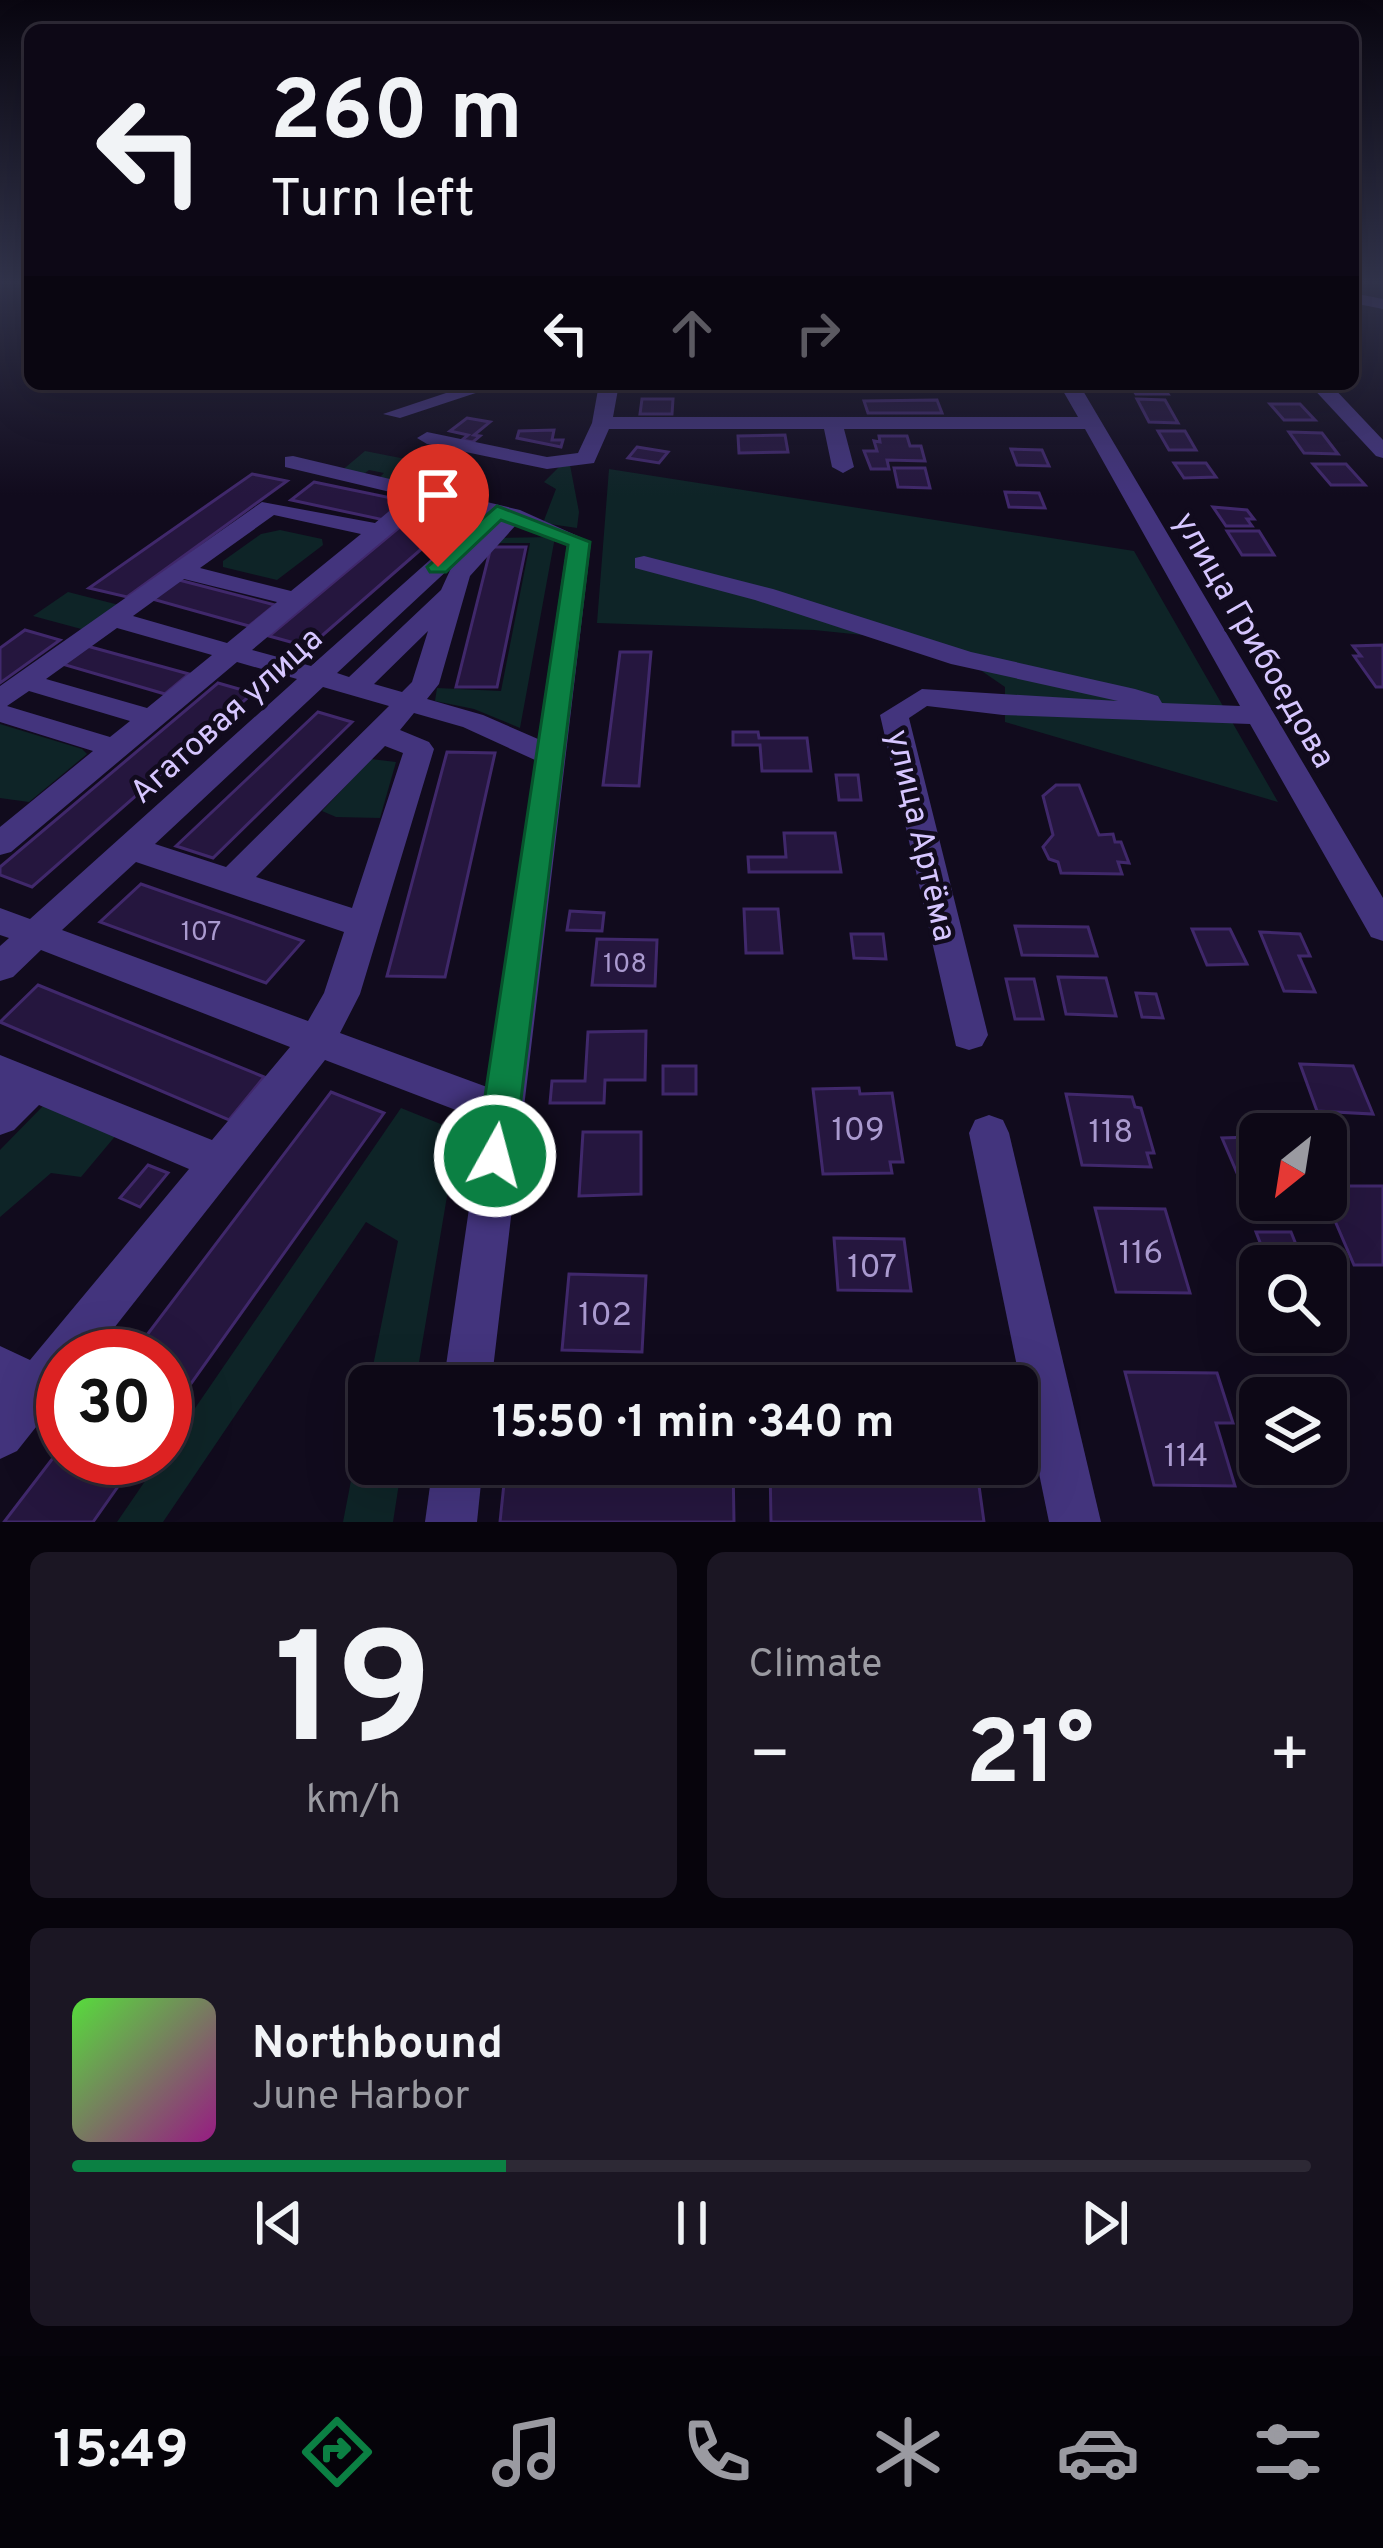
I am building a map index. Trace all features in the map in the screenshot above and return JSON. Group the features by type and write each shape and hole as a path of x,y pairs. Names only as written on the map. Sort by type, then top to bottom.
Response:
{"street":[{"path":"393,414 473,390"},
{"path":"427,438 562,464 586,458 602,423 608,390"},
{"name":"улица Грибоедова","path":"1072,390 1383,928"},
{"path":"1325,390 1383,452"},
{"path":"602,423 1090,423"},
{"path":"833,424 843,466"},
{"path":"292,462 505,514 578,539 470,1365"},
{"path":"0,699 322,469"},
{"path":"0,844 15,815 117,748 424,494"},
{"path":"261,513 371,538"},
{"path":"233,880 425,684 458,574 505,514"},
{"name":"Агатовая улица","path":"0,967 18,928 131,848 505,514"},
{"path":"644,563 714,577 964,659 1113,689 1177,712"},
{"path":"181,572 297,600"},
{"path":"355,687 452,593"},
{"path":"116,619 473,721 550,755"},
{"path":"24,681 153,719"},
{"name":"улица Артёма","path":"969,1035 895,716 922,697 1003,706 1258,716"},
{"path":"0,713 117,748"},
{"path":"0,1433 18,1379 219,1162 316,1043 342,994 419,749 381,733"},
{"path":"131,848 362,926"},
{"path":"18,928 501,1110"},
{"path":"0,1118 16,1078 219,1162"},
{"path":"989,1133 1075,1522"},
{"path":"451,1522 455,1485"}],"green space":[{"path":"365,451 426,463 401,485 378,479 384,473 340,472"},
{"path":"570,465 579,512 577,528 543,523 556,489 544,482 559,467"},
{"path":"609,469 1134,551 1278,802 1005,722 1005,687 941,643 814,630 597,623"},
{"path":"280,530 322,539 323,545 277,580 223,567 223,561 261,534"},
{"path":"555,537 520,728 474,709 435,701 437,688 501,691 530,543 487,543 492,538"},
{"path":"68,592 119,605 85,630 33,616"},
{"path":"0,724 87,754 29,802 0,798"},
{"path":"371,759 396,762 380,818 336,817 322,811"},
{"path":"43,1106 117,1134 81,1177 51,1173 0,1217 0,1150"},
{"path":"401,1108 458,1131 419,1365 373,1365 398,1241 366,1222 192,1479 192,1413"},
{"path":"142,1485 188,1485 163,1522 117,1522"},
{"path":"350,1485 399,1485 393,1522 343,1522"}],"building":[{"path":"1133,390 1165,390 1168,394 1136,394"},
{"path":"642,399 673,399 672,414 640,414"},
{"path":"1137,399 1165,400 1178,423 1149,422"},
{"path":"937,400 942,413 868,413 864,401"},
{"path":"1270,404 1300,404 1315,420 1284,420"},
{"path":"467,418 490,422 474,435 480,436 473,442 462,440 468,435 450,431"},
{"path":"554,430 552,440 563,440 561,447 517,438 519,431"},
{"path":"1158,431 1185,431 1196,450 1169,450"},
{"path":"1289,432 1322,433 1338,454 1304,453"},
{"path":"785,435 788,452 739,453 738,436"},
{"path":"879,436 907,436 910,446 921,446 925,461 887,460 889,469 871,469 864,451 877,451 874,441 880,442"},
{"path":"637,447 668,452 659,463 628,458"},
{"path":"1011,449 1042,450 1049,466 1017,465"},
{"path":"1174,463 1206,463 1216,477 1184,478"},
{"path":"1313,464 1346,464 1365,485 1331,485"},
{"path":"894,468 925,468 930,488 898,487"},
{"path":"252,474 287,481 127,597 89,588"},
{"path":"314,482 406,501 384,520 291,500"},
{"path":"1005,492 1039,493 1045,508 1009,507"},
{"path":"1213,507 1247,510 1254,519 1247,519 1252,526 1226,526"},
{"path":"420,510 457,518 309,647 269,636"},
{"path":"1227,531 1259,531 1274,555 1242,555"},
{"path":"491,547 526,547 497,687 456,687"},
{"path":"179,580 275,605 249,626 152,599"},
{"path":"25,630 60,640 0,683 0,648"},
{"path":"1383,645 1383,687 1376,687 1354,656 1361,656 1353,646"},
{"path":"87,646 189,674 165,694 62,664"},
{"path":"620,652 651,652 639,786 603,785"},
{"path":"218,683 253,693 32,887 0,875 0,867"},
{"path":"318,712 352,722 213,858 176,846"},
{"path":"733,732 758,732 759,738 807,738 811,771 762,771 760,745 733,745"},
{"path":"447,752 495,753 445,977 387,976"},
{"path":"836,775 858,775 861,800 839,800"},
{"path":"1056,785 1079,785 1099,835 1113,834 1115,842 1121,842 1129,863 1118,862 1122,874 1061,873 1058,862 1049,859 1043,847 1053,835 1043,796"},
{"path":"784,833 835,833 841,872 749,872 748,857 786,857"},
{"path":"141,884 303,941 266,983 100,922"},
{"path":"744,909 778,909 782,953 746,953"},
{"path":"570,911 604,913 602,931 567,930"},
{"path":"1015,926 1088,927 1097,956 1022,955"},
{"path":"1192,929 1230,929 1247,964 1207,965"},
{"path":"1260,932 1300,934 1310,956 1299,956 1315,992 1284,991"},
{"path":"851,934 883,934 886,959 854,958"},
{"path":"597,939 657,940 655,986 592,985"},
{"path":"1058,977 1106,978 1116,1016 1066,1014"},
{"path":"1006,979 1034,979 1043,1019 1015,1019"},
{"path":"38,985 264,1077 229,1120 0,1022"},
{"path":"1136,993 1156,994 1163,1018 1142,1017"},
{"path":"646,1031 645,1080 605,1080 604,1103 550,1103 552,1081 585,1081 588,1032"},
{"path":"1300,1064 1353,1066 1373,1114 1317,1111"},
{"path":"663,1066 696,1066 696,1094 663,1094"},
{"path":"859,1088 860,1094 892,1093 903,1162 890,1162 892,1173 823,1174 813,1089"},
{"path":"331,1092 384,1113 192,1382 192,1329 151,1329"},
{"path":"1066,1094 1132,1097 1135,1107 1141,1108 1154,1153 1147,1153 1151,1167 1082,1165"},
{"path":"583,1132 641,1132 641,1194 579,1196"},
{"path":"1239,1137 1239,1173 1237,1173 1222,1138"},
{"path":"148,1165 168,1173 140,1207 120,1198"},
{"path":"1347,1186 1383,1186 1383,1265 1354,1265 1335,1221 1347,1221"},
{"path":"1095,1208 1165,1209 1190,1293 1116,1292"},
{"path":"1256,1232 1291,1232 1296,1245 1261,1245"},
{"path":"834,1238 904,1239 911,1291 838,1290"},
{"path":"569,1274 646,1276 642,1352 562,1350"},
{"path":"1125,1372 1217,1373 1233,1423 1216,1423 1235,1486 1154,1485"},
{"path":"36,1480 36,1485 119,1485 93,1522 4,1522"},
{"path":"504,1485 733,1485 734,1522 500,1522"},
{"path":"770,1485 979,1485 984,1522 771,1522"}],"route":[{"path":"438,567 497,512 579,542 495,1156"}]}
